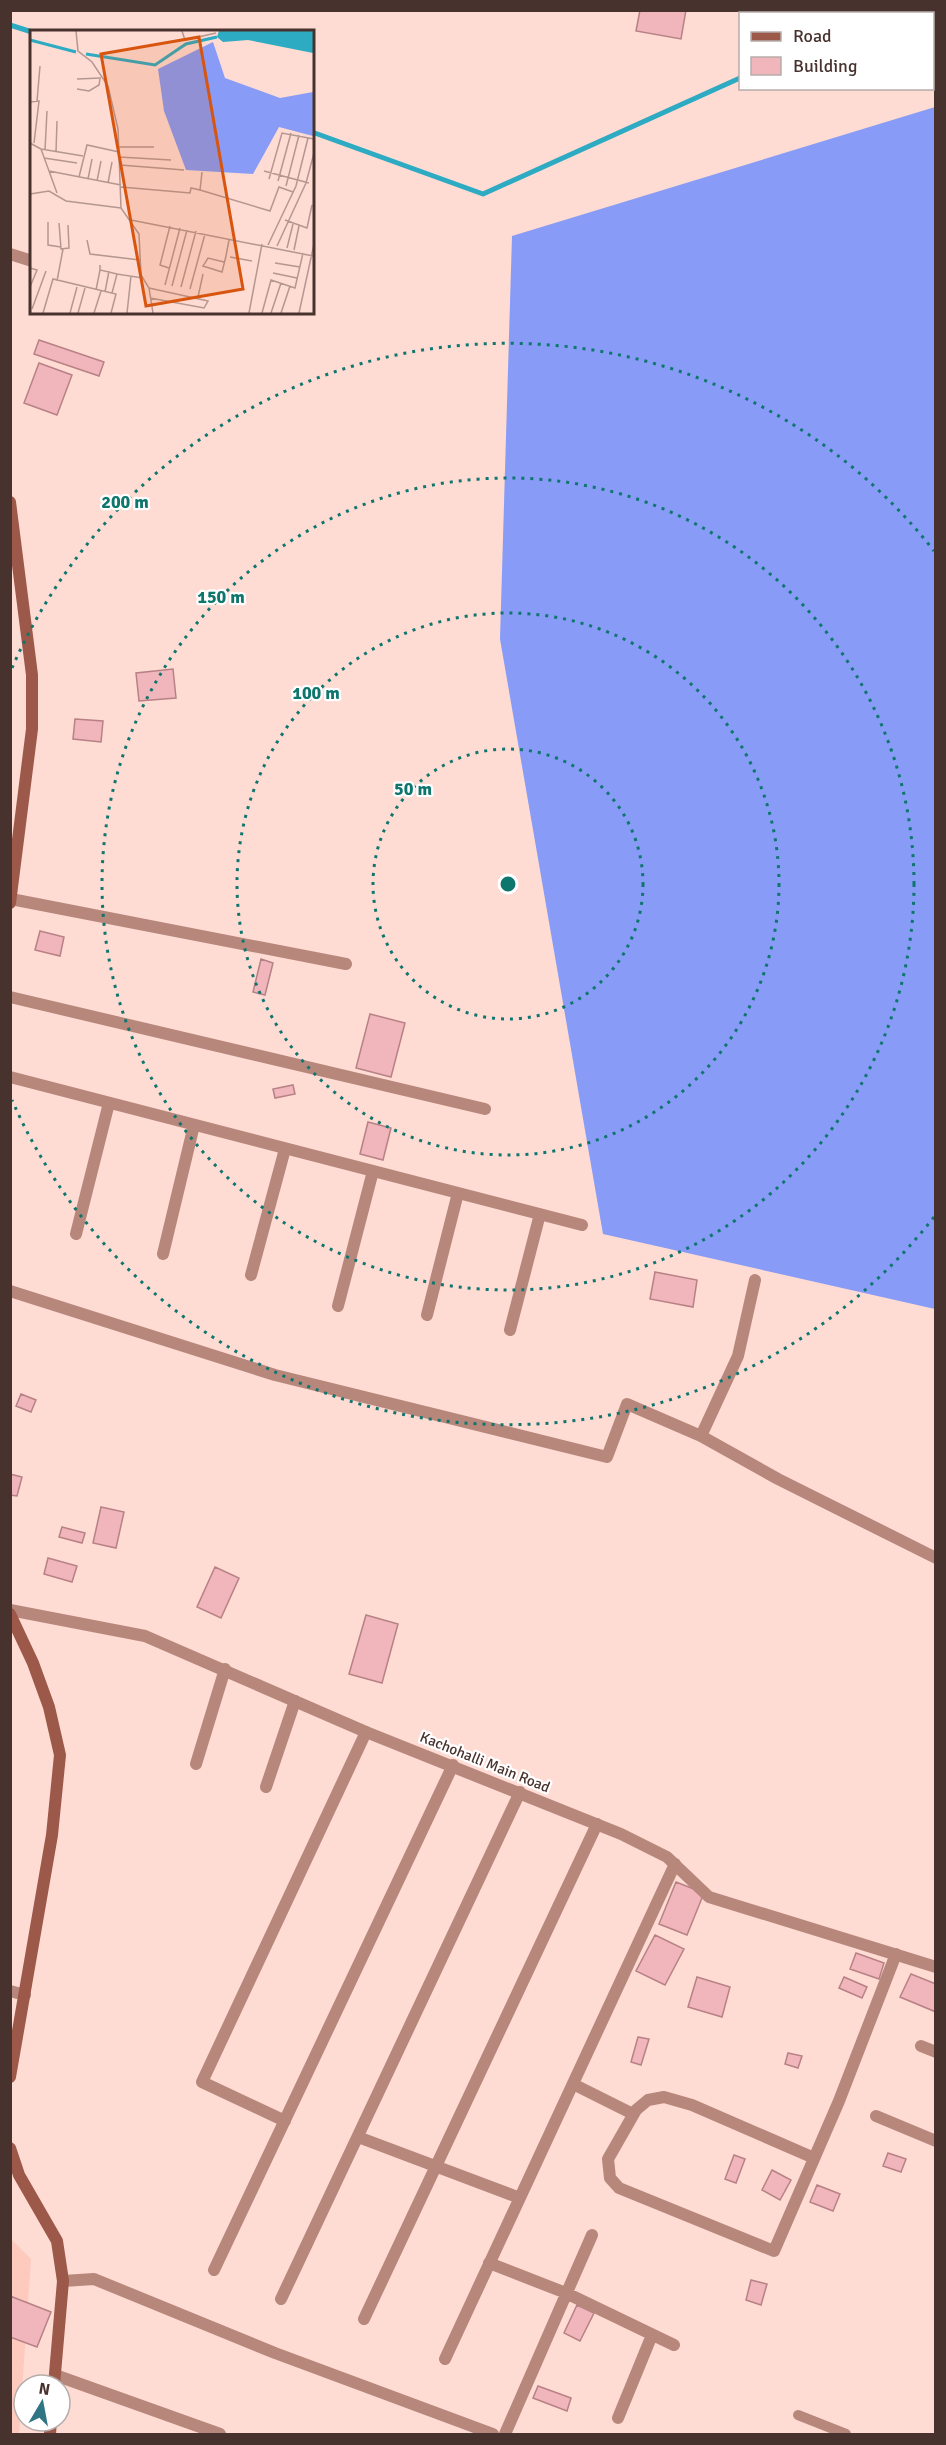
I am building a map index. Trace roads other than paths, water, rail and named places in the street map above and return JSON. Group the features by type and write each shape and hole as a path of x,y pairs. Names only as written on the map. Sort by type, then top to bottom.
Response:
{"main road":[{"path":"10,502 26,608 32,675 32,729 11,901"},
{"path":"10,1612 33,1663 49,1707 60,1755 52,1835 10,2077"},
{"path":"10,2148 15,2174 57,2241 63,2281 56,2373"}],"street":[{"path":"10,254 30,260"},
{"path":"11,901 346,964"},
{"path":"10,997 484,1109"},
{"path":"10,1077 582,1225"},
{"path":"76,1234 109,1103"},
{"path":"163,1254 194,1125"},
{"path":"251,1275 285,1149"},
{"path":"338,1306 373,1171"},
{"path":"427,1315 458,1193"},
{"path":"510,1330 540,1214"},
{"path":"701,1436 738,1356 755,1280"},
{"path":"10,1291 275,1375 607,1457 627,1404 701,1436 778,1479 936,1558"},
{"name":"Kachohalli Main Road","path":"10,1612 145,1636 366,1732 597,1824 668,1857 709,1897 936,1967"},
{"path":"196,1764 225,1669"},
{"path":"266,1787 295,1701"},
{"path":"285,2121 201,2082 366,1732"},
{"path":"214,2270 453,1765"},
{"path":"281,2299 520,1792"},
{"path":"364,2319 597,1824"},
{"path":"445,2359 675,1864"},
{"path":"814,2158 692,2105 664,2097 648,2100 633,2114 609,2159 610,2178 619,2188 774,2251 839,2101 896,1954"},
{"path":"10,1991 25,1995"},
{"path":"921,2046 936,2052"},
{"path":"573,2084 633,2114"},
{"path":"876,2116 936,2141"},
{"path":"358,2137 520,2198"},
{"path":"505,2434 592,2235"},
{"path":"489,2263 566,2293 674,2345"},
{"path":"63,2281 94,2279 275,2353 493,2434"},
{"path":"618,2418 652,2335"},
{"path":"72,2386 220,2434"}],"lane":[{"path":"798,2415 846,2434"}],"waterway":[{"path":"10,25 30,31"},
{"path":"314,133 483,194 739,78"}]}
